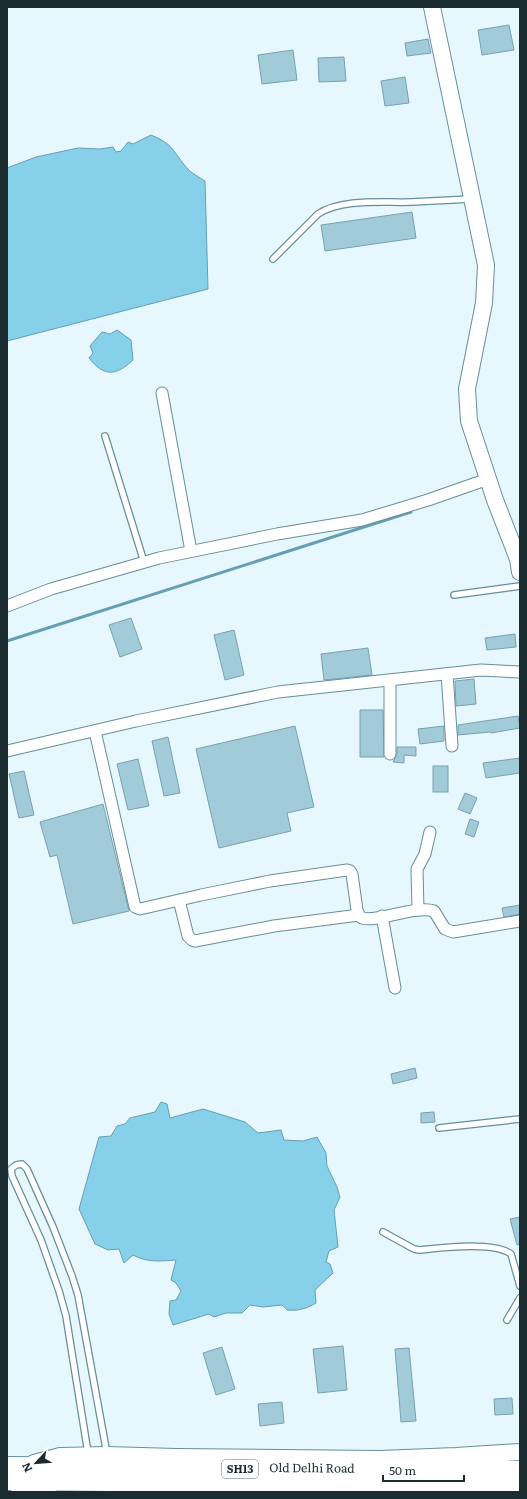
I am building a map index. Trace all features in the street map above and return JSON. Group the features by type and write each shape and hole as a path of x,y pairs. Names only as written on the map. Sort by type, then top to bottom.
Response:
{"main road":[{"path":"432,7 486,265 484,303 467,389 469,421 495,500 519,563"},
{"path":"25,1466 60,1456 107,1455 380,1459 520,1452"},
{"name":"Old Delhi Road","path":"7,1466 473,1471 520,1470"},
{"name":"Old Delhi Road","path":"12,1485 268,1482 350,1485 520,1484"},
{"path":"12,1485 48,1492"}],"street":[{"path":"162,393 191,551"},
{"path":"7,606 51,589 144,562 277,534 362,520 428,500 488,479"},
{"path":"7,751 278,692 481,670 520,672"},
{"path":"447,674 452,746"},
{"path":"390,680 390,754"},
{"path":"95,731 135,907 140,909 270,881 347,870 352,874 359,915"},
{"path":"418,910 417,869 424,854 430,832"},
{"path":"179,900 188,936 195,941 274,926 359,915 366,918 418,910 434,911 442,925 449,931 454,932 520,921"},
{"path":"382,916 395,988"}],"lane":[{"path":"273,260 318,214 329,208 365,203 472,199"},
{"path":"105,436 144,562"},
{"path":"454,595 520,586"},
{"path":"439,1128 520,1119"},
{"path":"88,1456 66,1316 59,1291 40,1240 12,1176 11,1169 16,1165 22,1164 27,1169 53,1227 72,1276 81,1311 107,1455"},
{"path":"383,1232 414,1249 420,1250 465,1246 504,1250 511,1254 520,1286"},
{"path":"507,1320 520,1298"}],"water":[{"path":"151,135 169,145 189,170 205,181 208,289 7,341 7,168 36,157 78,148 100,149 113,147 116,152 121,151 128,142 133,144"},
{"path":"117,330 131,340 133,360 116,371 105,371 100,369 89,358 93,353 90,346 102,332 110,334"},
{"path":"161,1102 167,1104 170,1118 203,1109 245,1122 258,1133 281,1130 284,1140 303,1141 317,1137 326,1153 327,1166 340,1197 334,1210 338,1247 329,1251 326,1262 330,1264 333,1273 315,1290 316,1303 302,1309 295,1310 287,1310 282,1305 263,1307 250,1305 242,1313 226,1313 214,1317 209,1314 173,1325 169,1314 170,1301 176,1300 181,1291 176,1283 171,1280 176,1260 149,1260 138,1258 133,1255 124,1263 119,1249 108,1250 95,1244 79,1209 99,1137 111,1136 117,1126 125,1124 130,1118 155,1112"}],"building":[{"path":"509,25 514,50 482,55 478,30"},
{"path":"428,39 431,53 407,56 405,43"},
{"path":"293,50 297,80 262,84 258,55"},
{"path":"344,57 346,81 319,82 318,58"},
{"path":"405,77 409,103 385,106 381,81"},
{"path":"412,212 416,238 325,251 321,225"},
{"path":"131,618 142,649 120,657 109,625"},
{"path":"234,630 244,675 225,680 214,635"},
{"path":"515,634 516,647 487,650 485,638"},
{"path":"368,648 372,675 324,680 321,654"},
{"path":"474,679 476,704 456,706 455,681"},
{"path":"360,710 383,710 384,757 360,757"},
{"path":"518,716 520,728 491,733 458,735 458,725"},
{"path":"295,726 314,807 287,813 291,831 219,848 196,749"},
{"path":"444,726 444,741 420,744 418,729"},
{"path":"168,737 180,793 164,796 152,741"},
{"path":"397,747 416,747 416,756 404,755 404,763 393,762 397,754"},
{"path":"520,758 520,773 486,778 483,763"},
{"path":"138,759 149,806 128,810 117,764"},
{"path":"433,766 448,766 448,792 433,792"},
{"path":"24,771 34,815 19,818 9,774"},
{"path":"465,793 477,798 470,814 458,809"},
{"path":"103,804 129,911 73,924 57,855 50,857 40,822"},
{"path":"470,819 479,822 474,837 465,834"},
{"path":"520,905 520,914 504,917 502,908"},
{"path":"415,1068 417,1078 393,1084 391,1074"},
{"path":"434,1112 435,1122 421,1123 421,1113"},
{"path":"520,1217 520,1244 517,1245 510,1219"},
{"path":"343,1346 347,1390 318,1393 313,1349"},
{"path":"222,1347 235,1389 216,1395 203,1353"},
{"path":"409,1348 416,1421 401,1422 395,1349"},
{"path":"512,1398 513,1414 495,1415 494,1399"},
{"path":"282,1402 284,1423 260,1426 258,1404"}],"waterway":[{"path":"7,641 411,512"}]}
